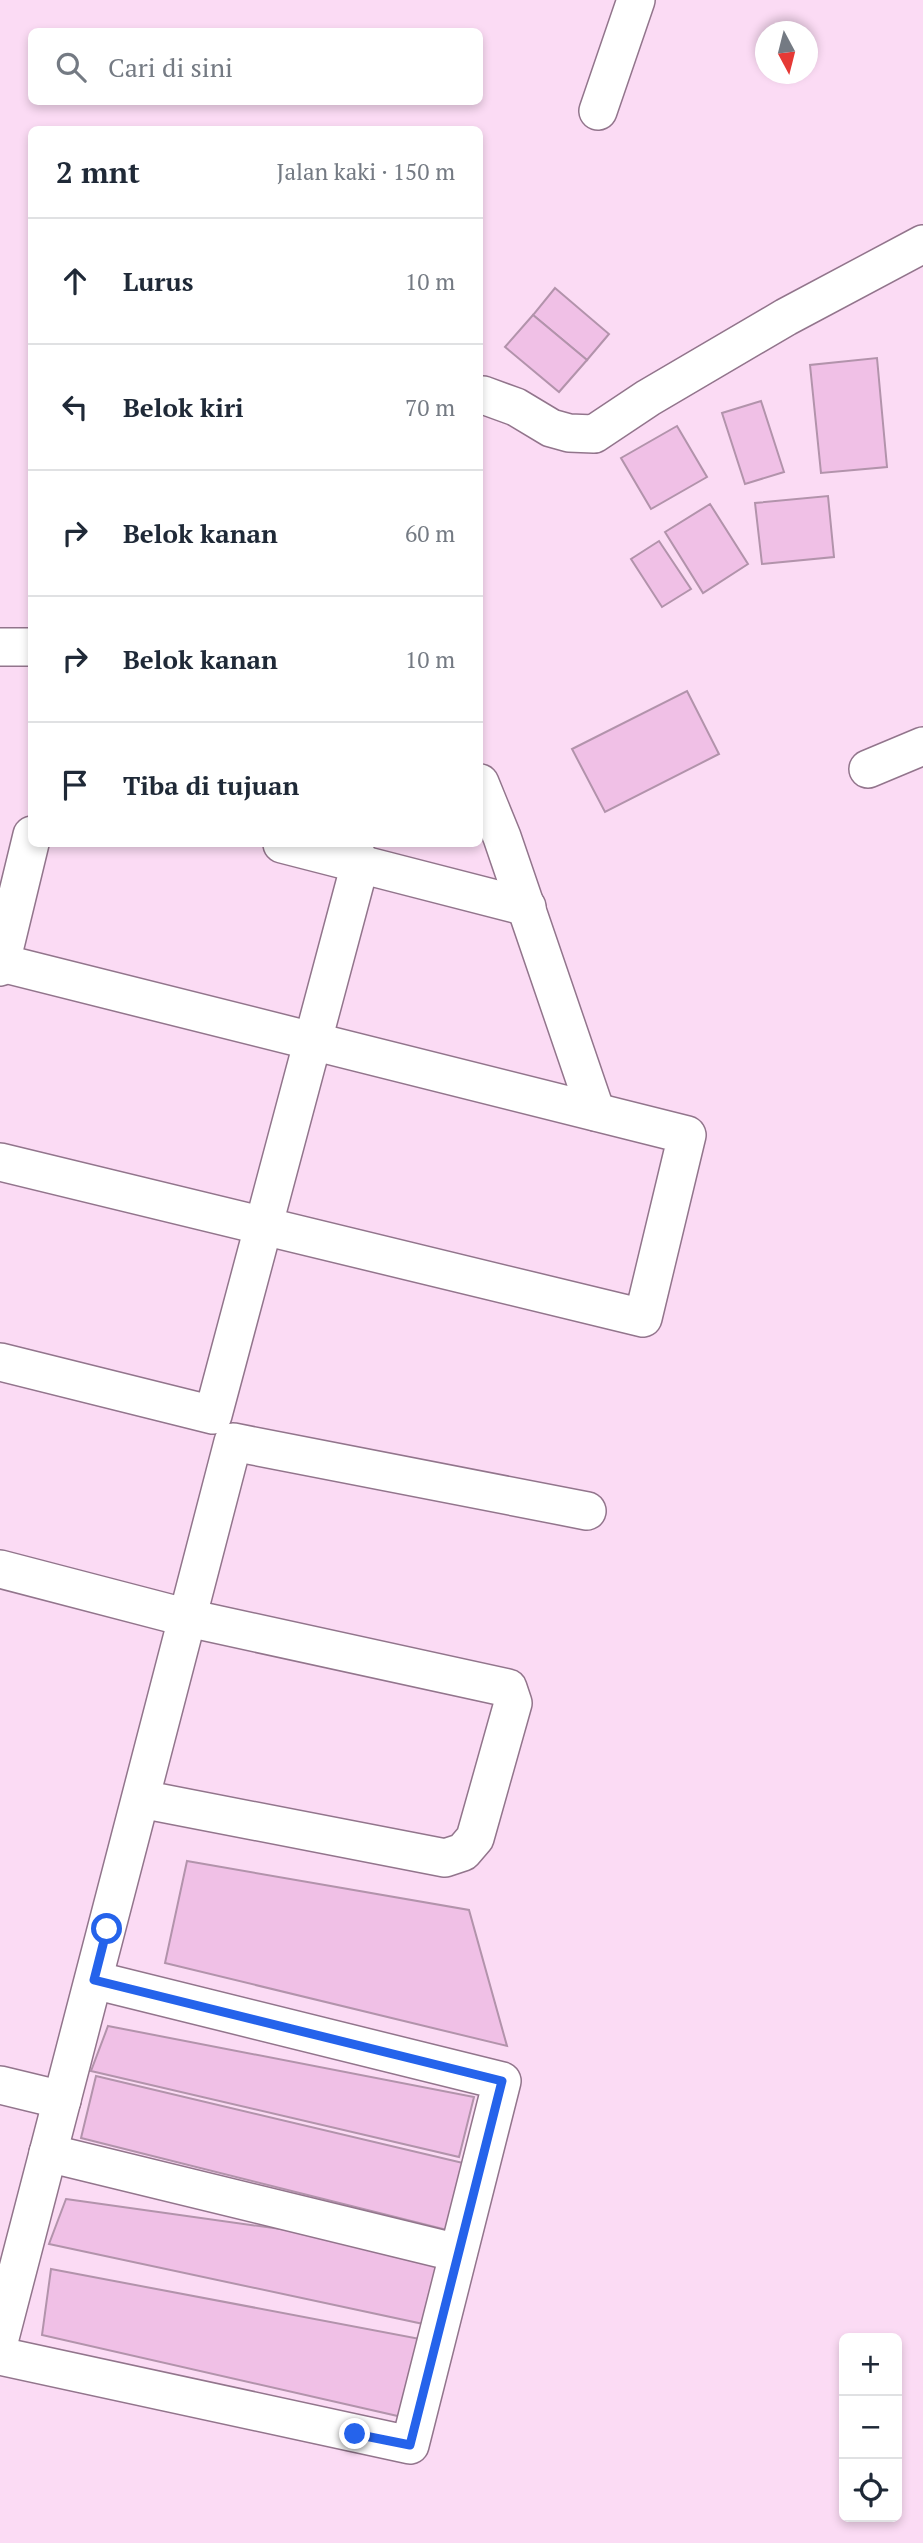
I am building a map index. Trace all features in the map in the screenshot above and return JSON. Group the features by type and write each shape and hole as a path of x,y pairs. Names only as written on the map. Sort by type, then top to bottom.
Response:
{"street":[{"path":"598,111 636,0"},
{"path":"483,395 516,407 551,428 569,433 594,434 648,398 786,317 923,244"},
{"path":"0,647 28,647"},
{"path":"868,769 923,746"},
{"path":"483,790 527,907 596,1112"},
{"path":"0,1162 643,1318 687,1135 1,965 29,847"},
{"path":"304,847 356,854 527,907"},
{"path":"0,1362 213,1415 312,1042 356,854"},
{"path":"0,2338 10,2256 48,2153 233,1442 587,1511"},
{"path":"0,1569 188,1618 508,1688 513,1703 475,1838 463,1852 445,1858 141,1800"},
{"path":"0,2356 410,2445 502,2081 94,1980"},
{"path":"0,2085 62,2099"},
{"path":"48,2153 458,2253"}],"building":[{"path":"555,288 609,334 587,360 533,315"},
{"path":"533,315 587,360 559,392 505,347"},
{"path":"877,358 887,467 821,473 810,365"},
{"path":"761,401 784,472 745,484 722,413"},
{"path":"677,426 707,477 651,509 621,458"},
{"path":"828,496 834,557 762,564 755,503"},
{"path":"710,504 748,564 703,593 665,532"},
{"path":"659,541 691,589 662,607 631,559"},
{"path":"687,691 719,754 605,812 572,749"},
{"path":"187,1861 469,1910 507,2046 165,1963"},
{"path":"108,2026 474,2097 459,2157 91,2071"},
{"path":"96,2076 463,2163 447,2230 81,2138"},
{"path":"66,2199 444,2252 428,2325 49,2244"},
{"path":"51,2269 420,2339 402,2417 42,2335"}],"route":[{"path":"107,1929 94,1980 502,2081 410,2445 355,2434"}]}
